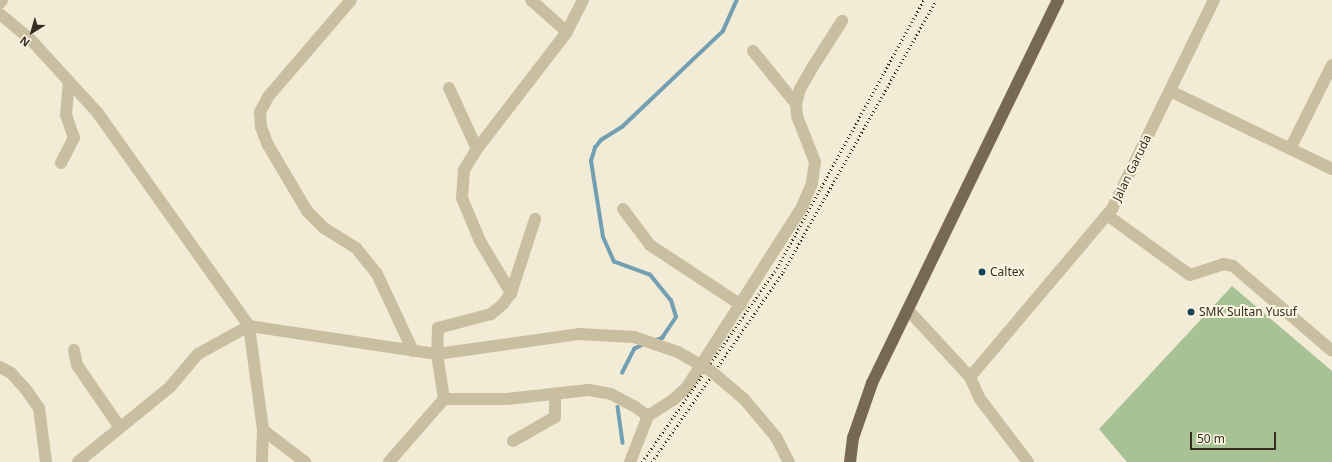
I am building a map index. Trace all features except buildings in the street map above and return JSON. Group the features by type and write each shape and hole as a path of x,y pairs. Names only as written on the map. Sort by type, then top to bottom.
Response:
{"main road":[{"path":"850,462 853,438 862,407 1058,0"}],"street":[{"path":"351,0 268,98 260,112 260,127 268,145 307,211 324,228 356,248 377,274 413,351"},
{"path":"531,0 567,32"},
{"path":"511,293 480,241 462,198 464,170 477,149 567,32 583,0"},
{"name":"Jalan Garuda","path":"970,377 1107,215 1214,0"},
{"path":"0,14 31,40 97,112 249,326 263,430 262,462"},
{"path":"630,462 648,416 673,400 687,387 741,305 802,207 812,183 815,162 797,116 796,104 800,89 842,21"},
{"path":"754,51 796,104"},
{"path":"1290,149 1332,65"},
{"path":"61,162 74,138 66,115 69,81"},
{"path":"449,88 477,149"},
{"path":"1170,91 1332,169"},
{"path":"623,210 650,245 741,305"},
{"path":"1107,215 1190,275 1224,264 1233,266 1332,351"},
{"path":"444,399 437,354 438,328 490,314 503,304 511,293 535,219"},
{"path":"909,311 970,377 980,399 1028,462"},
{"path":"78,462 119,426 170,387 198,354 249,326 437,354 579,334 634,337 678,352 711,371 744,399 776,437 788,462"},
{"path":"74,350 76,365 119,426"},
{"path":"0,367 11,374 27,391 39,408 46,462"},
{"path":"389,462 444,399 507,399 589,390 611,394 648,416"},
{"path":"513,441 555,417 555,394"},
{"path":"263,430 305,462"}],"green space":[{"path":"1232,286 1332,371 1332,462 1127,462 1099,429"}],"waterway":[{"path":"654,341 662,338 676,317 671,301 650,275 614,262 603,237 591,161 595,148 601,140 622,127 723,31 737,0"},
{"path":"622,373 634,349 644,344"},
{"path":"618,407 623,443"}],"railway":[{"path":"642,462 777,268 924,0"},
{"path":"652,462 783,272 936,0"}],"place":[{"name":"Caltex","path":"982,272"},
{"name":"SMK Sultan Yusuf","path":"1191,312"}]}
